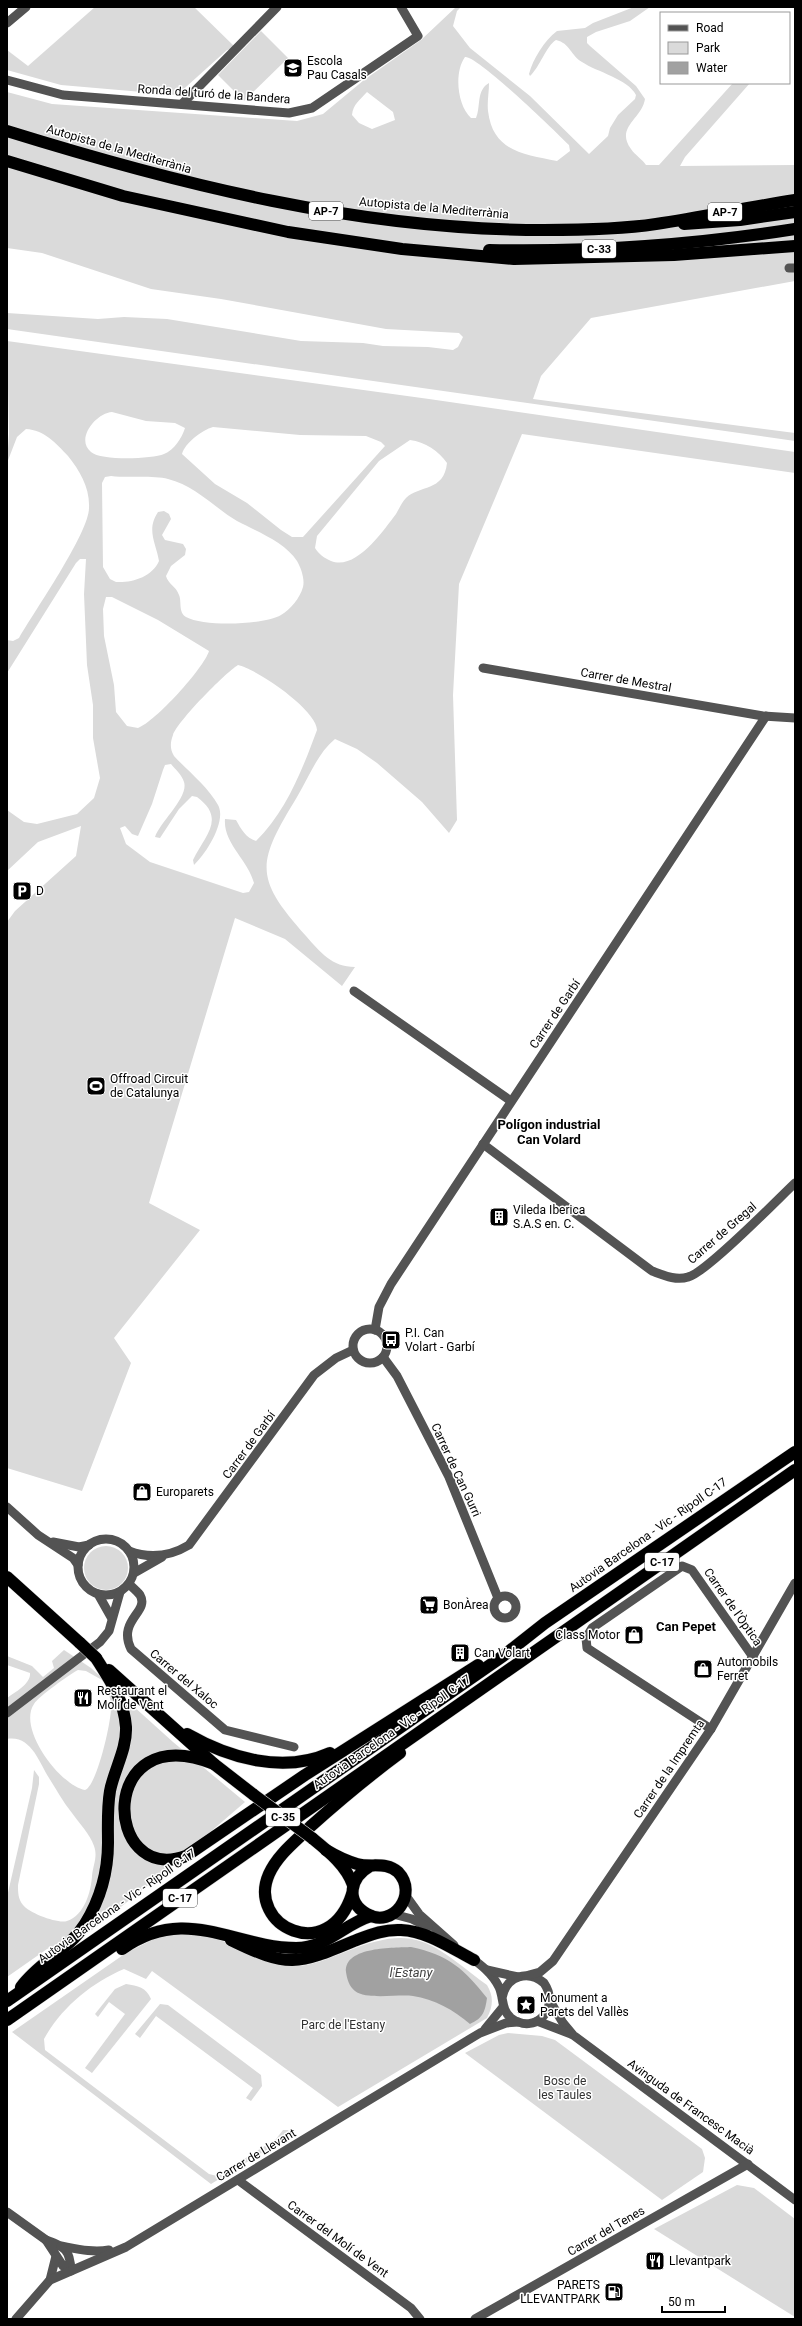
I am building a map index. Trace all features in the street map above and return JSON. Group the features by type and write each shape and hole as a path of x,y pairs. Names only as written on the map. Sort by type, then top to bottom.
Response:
{"highway":[{"name":"Autopista de la Mediterrània","path":"7,131 189,183 324,211 423,223 544,230 654,224 795,200"},
{"name":"AP-7","path":"7,161 123,196 288,232 402,249 514,260 674,255 795,246"},
{"path":"654,224 699,224 795,212"},
{"name":"C-33","path":"402,249 593,250 699,242 795,229"},
{"name":"Autovia Barcelona - Vic - Ripoll C-17","path":"11,1998 503,1656 545,1623 795,1452"},
{"name":"Autovia Barcelona - Vic - Ripoll C-17","path":"10,2018 509,1667 795,1470"},
{"name":"C-35","path":"7,1577 214,1764 326,1850 348,1874 360,1909 371,1916"},
{"path":"214,1764 190,1755 170,1754 150,1761 137,1773 127,1791 123,1811 128,1832 145,1851 155,1857 167,1859 186,1856 353,1744 471,1668 503,1656"},
{"path":"11,1998 31,1973 75,1938 91,1914 103,1885 107,1865 108,1803 125,1742 126,1727 122,1702 96,1658"},
{"path":"370,1866 359,1874 347,1908 337,1922 328,1928 310,1934 294,1931 276,1919 268,1907 265,1890 269,1874 279,1858 338,1802 455,1712 509,1667"},
{"path":"163,1719 213,1748 241,1758 262,1761 291,1763 309,1760 353,1744"},
{"name":"C-35","path":"326,1850 348,1861 370,1866 389,1867 397,1871 403,1879 406,1896"},
{"path":"10,2018 58,1993 136,1940 153,1932 177,1927 218,1933 280,1946 312,1946 331,1939 354,1923 371,1916 383,1918 393,1914 403,1904 406,1896"},
{"path":"218,1933 269,1958 289,1961 314,1957 381,1932 406,1930 435,1939 474,1960"}],"street":[{"path":"7,23 26,7"},
{"path":"182,104 277,7"},
{"name":"Ronda del turó de la Bandera","path":"7,80 63,95 289,113 312,108 418,36 401,7"},
{"name":"Carrer de Mestral","path":"483,668 766,716"},
{"path":"766,716 795,718"},
{"name":"Carrer de Garbí","path":"375,1330 380,1307 391,1284 766,716"},
{"path":"354,991 511,1101"},
{"name":"Carrer de Gregal","path":"483,1144 652,1271 671,1278 689,1277 710,1262 795,1184"},
{"path":"368,1329 375,1330 383,1334 386,1342 383,1357 375,1362 366,1362 356,1356 352,1344 358,1333 368,1329"},
{"name":"Carrer de Garbí","path":"134,1573 166,1555 181,1550 194,1540 314,1375 336,1358 353,1350"},
{"name":"Carrer de Can Gurri","path":"383,1357 397,1376 449,1477 498,1598"},
{"path":"7,1507 38,1535 73,1558 78,1565 83,1583 98,1594 111,1617"},
{"path":"50,1542 79,1547 89,1545 100,1540 113,1540 129,1551 134,1561 134,1573 129,1584 120,1592 109,1595 98,1594"},
{"path":"78,1565 83,1551 89,1545"},
{"name":"Carrer de Garbí","path":"129,1551 145,1556 166,1555"},
{"name":"Carrer de l'Òptica","path":"711,1729 587,1648 586,1638 592,1628 682,1566 692,1570 753,1657"},
{"name":"Carrer de la Impremta","path":"553,1960 711,1729 795,1583"},
{"name":"Carrer del Xaloc","path":"129,1584 140,1596 142,1602 141,1609 128,1626 127,1642 131,1649 225,1730 294,1747"},
{"path":"7,1713 100,1642 108,1631 111,1617 120,1592"},
{"path":"406,1896 414,1909 435,1930 487,1970 499,1988 508,2016 518,2022 531,2023 537,2021 547,2013 550,2001"},
{"path":"393,1914 412,1919 435,1930"},
{"path":"487,1970 518,1977 529,1976 540,1972 553,1960"},
{"path":"553,1960 548,1972 550,2001 563,2023 573,2035"},
{"path":"529,1976 540,1979 548,1989"},
{"path":"480,2033 492,2023 503,2003 505,1987 518,1977"},
{"path":"537,2021 573,2035"},
{"name":"Carrer de Llevant","path":"16,2319 50,2280 126,2247 480,2033 506,2023 518,2022"},
{"name":"Avinguda de Francesc Macià","path":"573,2035 795,2200"},
{"name":"Carrer del Tenes","path":"475,2319 748,2164"},
{"name":"Carrer del Molí de Vent","path":"238,2180 411,2308 420,2319"},
{"path":"7,2212 46,2240 60,2245 100,2252 126,2247"},
{"path":"46,2240 63,2266 71,2271"},
{"path":"60,2245 67,2251 70,2257 71,2271"},
{"path":"50,2280 56,2256"}],"green space":[{"path":"95,7 194,7 236,48 227,50 177,95 61,85 7,70 7,50 28,66"},
{"path":"456,7 461,7 457,11 453,26 470,48 530,96 589,154 608,136 610,128 618,115 635,99 636,95 626,84 582,62 564,44 556,40 549,47 530,76 529,74 533,62 543,45 557,31 585,28 593,23 634,7 650,7 630,21 596,32 587,37 587,43 636,86 645,99 643,106 631,123 626,135 631,149 646,165 659,165 732,84 749,84 685,157 680,166 795,165 795,281 591,318 541,376 533,399 795,433 795,441 7,329 7,313 98,319 124,317 167,319 301,341 363,343 383,346 428,347 453,350 458,347 463,337 459,333 386,329 221,299 151,289 42,253 7,248 7,92 52,104 297,121 323,114 364,80 421,40","holes":["465,57 472,60 517,95 569,145 570,151 557,161 522,153 503,143 496,135 491,125 488,111 489,83 480,94 476,118 471,118 466,112 460,97 458,79 459,71","367,92 393,112 395,120 372,129 359,123 352,115 357,102"]},
{"path":"261,31 288,58 244,101 218,75"},
{"path":"7,341 429,399 795,452 795,473 522,434 459,584 453,695 457,820 449,833 422,802 377,763 357,749 335,739 318,759 301,789 274,838 268,854 267,869 269,883 277,899 289,916 327,958 340,964 355,967 342,986 285,939 235,918 149,1203 200,1230 114,1338 131,1363 82,1491 7,1468 7,922 15,911 76,856 81,826 38,842 7,871 7,810 24,822 37,824 77,814 94,798 100,778 93,738 93,705 87,665 84,594 86,559 80,559 76,563 7,673 7,640 13,641 19,638 60,573 87,520 89,501 83,480 68,456 49,438 38,432 26,429 17,437 7,463 9,434","holes":["112,412 146,421 175,423 185,428 177,443 171,450 164,454 138,458 105,457 91,452 87,447 85,440 86,434 94,422 106,413","213,427 300,435 366,436 381,442 385,446 303,537 292,537 247,503 215,484 182,454 190,441 204,431","410,440 416,441 431,448 447,463 445,472 441,479 406,498 384,530 368,548 359,555 340,563 331,561 320,554 315,548 317,536 379,461","105,477 155,477 168,479 187,486 229,516 278,543 292,554 297,561 303,577 302,591 288,610 281,615 262,621 234,624 206,622 186,617 182,612 178,592 168,581 166,576 171,566 185,555 186,549 183,544 165,540 162,535 171,519 169,514 164,511 158,512 154,519 152,531 159,561 156,567 147,575 135,580 116,582 110,579 103,567 102,483","106,597 112,597 158,620 209,651 198,669 178,694 156,716 138,728 127,726 116,712 114,685 104,636 103,609","238,665 258,674 297,702 307,712 314,722 317,730 306,759 285,803 267,829 256,841 252,840 242,830 236,820 225,819 225,828 228,836 247,867 254,883 249,892 243,893 150,862 126,844 120,828 125,826 132,834 138,836 152,804 165,765 171,764 182,777 184,788 178,802 162,824 155,837 160,838 179,809 192,796 197,797 206,805 211,813 212,820 207,835 193,860 194,865 204,853 218,828 220,820 218,805 198,779 174,756 171,743 173,735 183,719 223,678"]},
{"path":"106,1546 118,1550 124,1556 128,1568 124,1580 118,1586 106,1590 94,1586 88,1580 84,1568 88,1556 94,1550"},
{"path":"64,1650 91,1668 173,1742 245,1802 151,1883 88,1933 47,1949 7,1977 7,1897 32,1788 34,1770 39,1777 39,1784 18,1885 21,1903 26,1908 37,1914 57,1921 67,1921 78,1914 83,1908 90,1889 93,1872 95,1850 90,1837 69,1809 38,1758 28,1745 15,1739 7,1739 7,1698 28,1681 30,1673 7,1665 7,1656 32,1666 43,1677 54,1668 52,1661","holes":["78,1670 86,1671 102,1680 106,1686 110,1700 111,1713 99,1765 90,1786 85,1790 75,1786 65,1778 54,1768 44,1755 36,1741 31,1727 30,1715 34,1704 48,1691"]},
{"name":"Parc de l'Estany","path":"180,1933 219,1940 274,1963 293,1966 313,1964 369,1943 390,1939 407,1938 436,1948 487,1985 492,1998 491,2009 487,2018 338,2107 152,1971 146,1979 124,1969 100,1981 78,1998 59,2017 44,2039 45,2050 209,2174 217,2176 276,2139 283,2130 288,2130 291,2135 211,2184 12,2032 126,1953 154,1939"},
{"path":"126,1984 138,1986 147,1992 151,1999 92,2073 85,2068 125,2014 109,2002 98,2017 95,2014 115,1989"},
{"path":"160,2004 168,2005 261,2075 262,2086 251,2101 246,2098 253,2088 156,2016 140,2038 135,2034"},
{"name":"Bosc de les Taules","path":"508,2033 542,2036 555,2040 702,2149 705,2158 703,2172 662,2200 465,2053 499,2035"},
{"path":"737,2185 754,2188 795,2219 795,2317 654,2229"}],"water":[{"name":"l'Estany","path":"411,1947 436,1954 446,1959 463,1971 471,1979 487,1998 481,2017 470,2024 457,2014 436,2002 421,1997 374,1996 360,1994 351,1987 346,1972 348,1964 353,1957 361,1953 383,1948"}],"place":[{"name":"Escola Pau Casals","path":"293,68"},
{"name":"D","path":"22,891"},
{"name":"Offroad Circuit de Catalunya","path":"96,1086"},
{"name":"Vileda Iberica S.A.S en. C.","path":"499,1217"},
{"name":"P.I. Can Volart - Garbí","path":"391,1340"},
{"name":"Europarets","path":"142,1492"},
{"name":"BonÀrea","path":"429,1605"},
{"name":"Class Motor","path":"634,1635"},
{"name":"Can Volart","path":"460,1653"},
{"name":"Automobils Ferret","path":"703,1669"},
{"name":"Restaurant el Molí de Vent","path":"83,1698"},
{"name":"Monument a Parets del Vallès","path":"526,2005"},
{"name":"Llevantpark","path":"655,2261"},
{"name":"PARETS LLEVANTPARK","path":"614,2292"}],"district":[{"name":"Polígon industrial Can Volard","path":"549,1132"},
{"name":"Can Pepet","path":"686,1626"}]}
